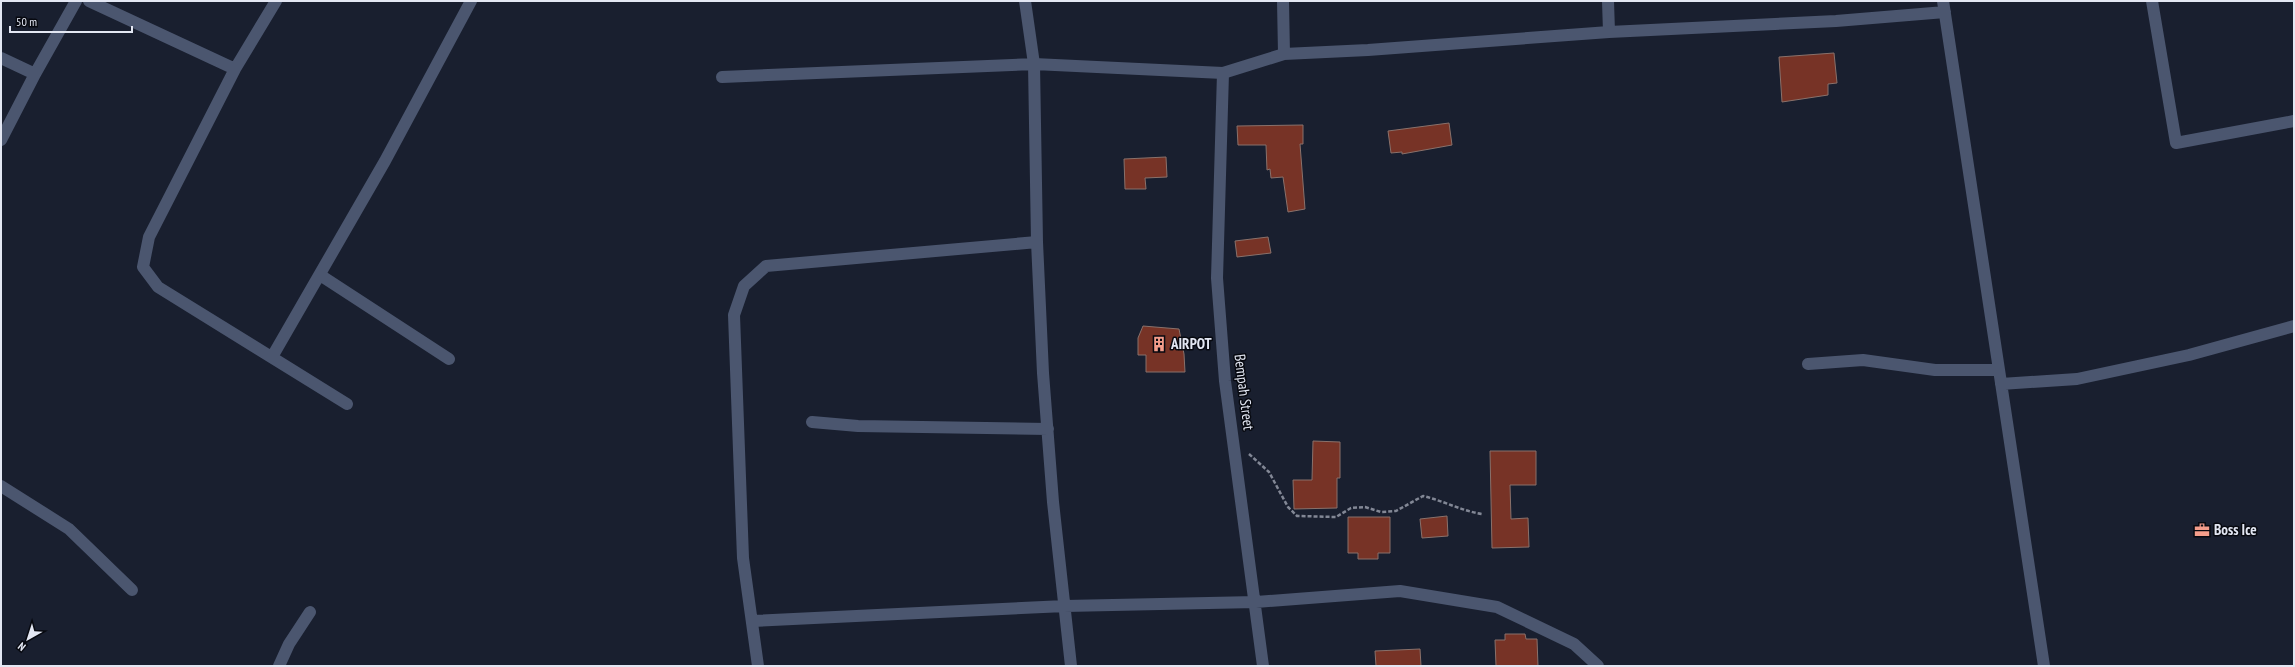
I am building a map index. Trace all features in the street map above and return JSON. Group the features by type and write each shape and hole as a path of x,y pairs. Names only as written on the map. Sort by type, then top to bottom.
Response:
{"street":[{"path":"1,140 34,74 76,1"},
{"path":"90,1 235,69"},
{"path":"276,1 235,69 149,237 143,267 158,287 348,404"},
{"path":"272,357 385,161 472,1"},
{"path":"1025,1 1034,64 1037,242 1053,502 1072,666"},
{"path":"1283,1 1284,54"},
{"path":"1608,1 1609,32"},
{"path":"2152,1 2176,143 2294,121"},
{"path":"722,77 1034,64 1223,73 1284,54 1609,32 1836,22 1944,6 2044,666"},
{"path":"1,58 34,74"},
{"name":"Bempah Street","path":"1223,73 1217,278 1225,381 1256,602 1263,666"},
{"path":"758,666 743,558 734,315 744,286 766,266 1037,242"},
{"path":"320,275 449,359"},
{"path":"2001,384 2077,379 2188,355 2294,326"},
{"path":"1808,364 1863,360 1935,370 1999,370"},
{"path":"812,422 858,426 1048,430"},
{"path":"1,486 69,529 132,590"},
{"path":"752,621 1065,606 1256,602 1400,591 1497,607 1574,644 1598,666"},
{"path":"279,666 289,644 310,612"}],"path":[{"path":"1248,452 1269,472 1288,507 1297,516 1336,517 1351,508 1365,507 1381,512 1396,511 1423,496 1443,500 1469,512 1482,514"}],"building":[{"path":"1834,53 1837,83 1828,84 1828,95 1782,102 1779,57"},
{"path":"1449,123 1452,145 1402,154 1402,152 1391,153 1388,131"},
{"path":"1303,125 1303,144 1300,144 1305,209 1288,212 1283,177 1271,178 1270,169 1267,170 1266,145 1238,145 1237,126"},
{"path":"1166,157 1167,177 1145,178 1146,189 1125,189 1124,159"},
{"path":"1268,237 1271,253 1237,257 1235,241"},
{"name":"AIRPOT","path":"1143,326 1179,329 1184,354 1185,372 1146,372 1146,355 1138,355 1138,338"},
{"path":"1313,441 1340,442 1340,478 1337,478 1337,508 1294,509 1293,480 1312,480"},
{"path":"1490,451 1536,451 1536,485 1510,485 1511,519 1528,518 1529,547 1492,548"},
{"path":"1447,516 1448,536 1422,538 1420,519"},
{"path":"1348,517 1390,517 1390,553 1378,553 1378,559 1358,559 1358,553 1348,553"},
{"path":"1505,634 1525,634 1526,639 1537,639 1538,666 1496,666 1495,640 1505,640"},
{"path":"1420,649 1421,666 1376,666 1375,651"}],"place":[{"name":"AIRPOT","path":"1159,344"},
{"name":"Boss Ice","path":"2202,530"}]}
